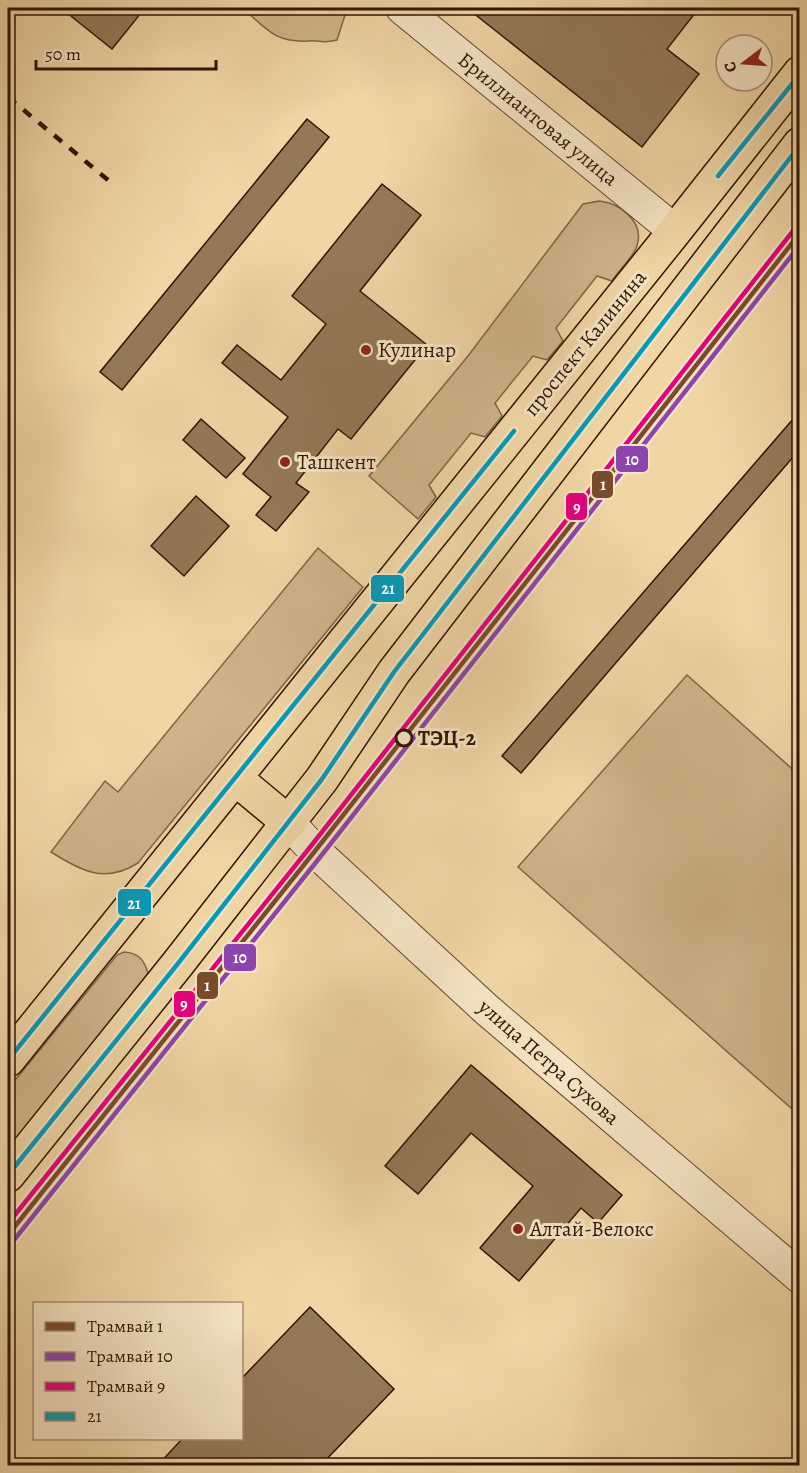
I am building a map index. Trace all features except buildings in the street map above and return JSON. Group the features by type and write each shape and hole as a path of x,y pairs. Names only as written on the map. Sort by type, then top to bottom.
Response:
{"main road":[{"name":"проспект Калинина","path":"8,1060 800,73"},
{"path":"8,1175 297,832 322,779 394,672 800,144"},
{"path":"675,231 711,258"},
{"path":"235,778 297,832"}],"street":[{"name":"Бриллиантовая улица","path":"402,8 675,231"},
{"name":"улица Петра Сухова","path":"297,832 486,1009 800,1277"}],"shaded area":[{"path":"243,8 344,8 345,15 337,40 297,41 272,33"},
{"path":"599,201 614,205 634,221 638,237 635,250 612,281 597,276 556,328 563,341 547,360 533,356 495,403 502,416 485,437 471,433 429,485 436,497 418,519 369,476 468,356 583,204"},
{"path":"318,548 363,587 138,863 115,873 93,873 51,852 105,781 118,792"},
{"path":"687,675 799,775 800,1098 791,1108 518,867"},
{"path":"124,952 137,956 145,964 148,973 143,986 70,1071 8,1149 8,1089 117,955"}],"railway":[{"path":"8,97 114,185"}],"tram line":[{"name":"9","path":"14,1216 311,846 800,222"},
{"name":"1","path":"8,1235 315,851 800,233"},
{"name":"10","path":"14,1240 321,856 800,245"}],"transit line":[{"name":"21","path":"718,176 800,74"},
{"name":"21","path":"8,1175 322,779 394,672 800,145"},
{"name":"21","path":"8,1060 514,431"}],"place":[{"name":"Кулинар","path":"366,350"},
{"name":"Ташкент","path":"285,462"},
{"name":"ТЭЦ-2","path":"404,738"},
{"name":"Алтай-Велокс","path":"518,1229"}]}
